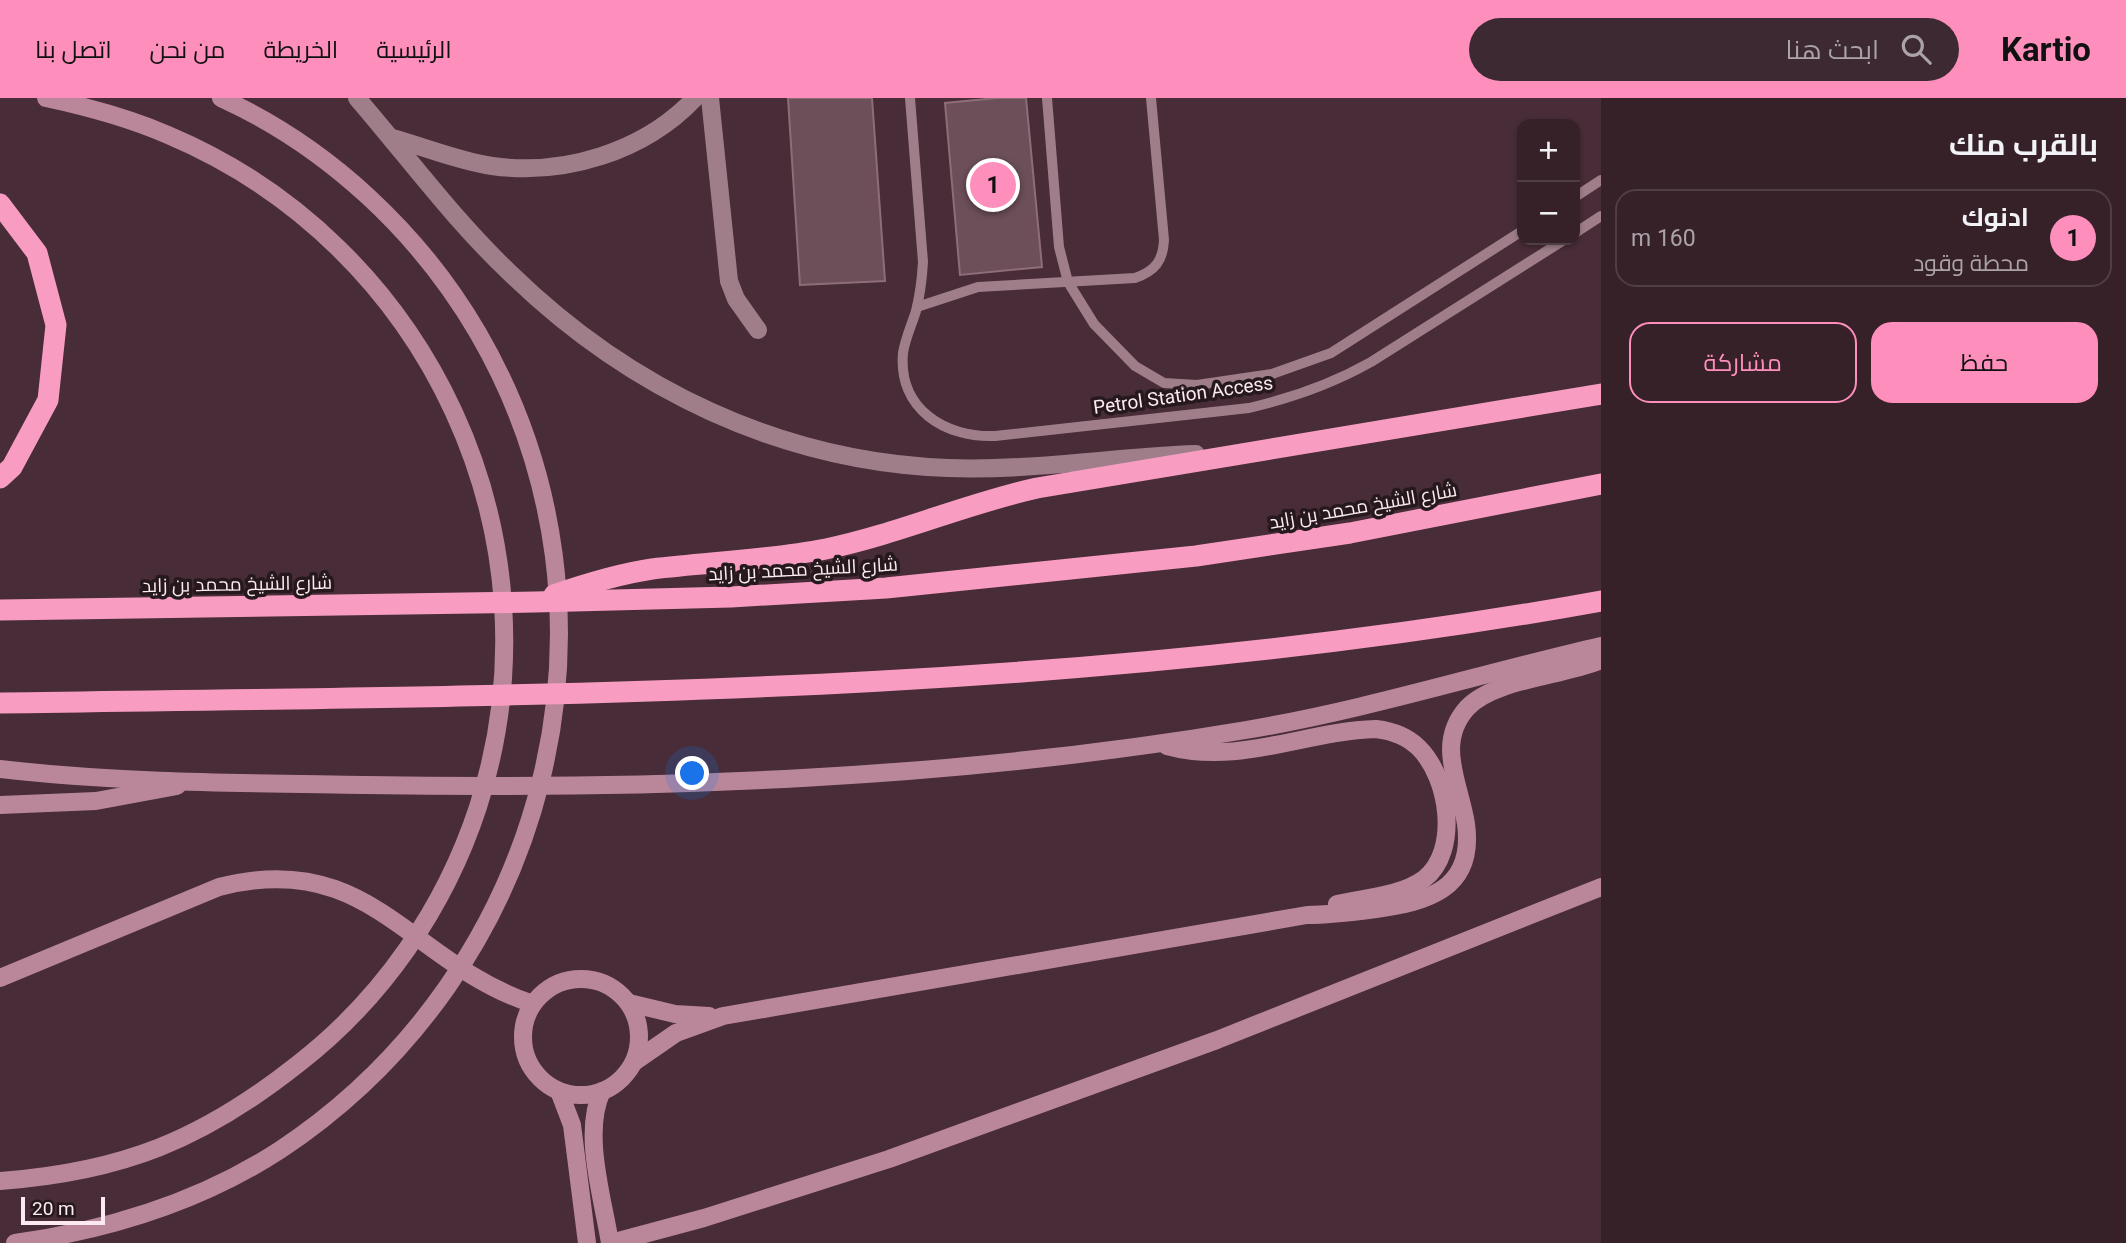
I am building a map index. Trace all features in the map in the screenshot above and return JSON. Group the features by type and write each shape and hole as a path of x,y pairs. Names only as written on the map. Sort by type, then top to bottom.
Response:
{"highway":[{"path":"0,204 37,253 56,325 48,400 12,467 0,478"},
{"path":"535,602 618,575 829,548 987,499 1037,488 1601,394"},
{"name":"شارع الشيخ محمد بن زايد","path":"0,610 757,596 1054,573 1350,533 1601,484"},
{"path":"0,703 607,694 933,677 1253,651 1412,631 1601,601"}],"main road":[{"path":"0,1181 86,1171 169,1145 246,1104 316,1051 349,1019 407,948 454,869 485,784 496,739 502,693 505,625 499,557 490,512 461,425 441,384 391,307 327,239 254,181 171,136 127,119 46,98"},
{"path":"15,1243 102,1227 148,1214 192,1196 277,1152 321,1121 380,1068 433,1008 491,919 531,820 554,717 559,611 545,506 513,404 491,356 434,267 382,210 324,160 282,131 221,98"},
{"path":"0,769 104,778 480,786 714,781 939,767 1156,743 1307,719 1601,646"},
{"path":"723,1016 675,1014 629,1003 608,985 580,979 554,986 533,1004 525,1019 525,1054 532,1069 544,1082 559,1091 573,1095 601,1091 626,1074 634,1062 676,1033 723,1016 1307,915 1415,903 1431,898 1445,888 1457,874 1467,841 1450,752 1458,720 1481,697 1496,690 1601,660"},
{"path":"1156,743 1182,750 1234,753 1376,729 1399,734 1419,747 1436,773 1448,821 1444,853 1435,867 1410,887 1307,915"},
{"path":"0,805 96,801 162,790 195,780"},
{"path":"0,978 219,887 243,881 294,879 319,883 365,901 483,984 533,1004"},
{"path":"601,1091 595,1105 593,1135 610,1243 744,1206 889,1159 1217,1040 1601,887"},
{"path":"629,1003 639,1032 634,1062"},
{"path":"559,1091 572,1125 587,1243"}],"street":[{"path":"357,98 508,272 552,313 600,350 652,383 706,411 762,435 860,458 947,468 1010,468 1169,455 1245,454"},
{"path":"391,138 489,165 516,168 570,164 622,148 647,136 695,98"},
{"path":"710,98 729,281 746,316 758,330"}],"lane":[{"name":"Petrol Station Access","path":"910,98 923,262 917,307 903,351 904,372 910,392 921,409 954,433 995,436 1249,408 1312,390 1371,362 1556,245"},
{"name":"Petrol Station Access","path":"1047,98 1059,247 1068,282 1088,316 1135,366 1164,383 1197,385 1272,374 1331,353 1517,234"},
{"path":"917,307 978,287 1135,278 1147,274 1158,265 1163,253 1152,98"},
{"path":"1580,194 1601,180"},
{"path":"1580,230 1601,216"}],"building":[{"path":"788,98 872,98 885,281 800,285"},
{"path":"1026,98 1042,267 960,275 945,103"}],"place":[{"name":"ادنوك","path":"993,185"}]}
